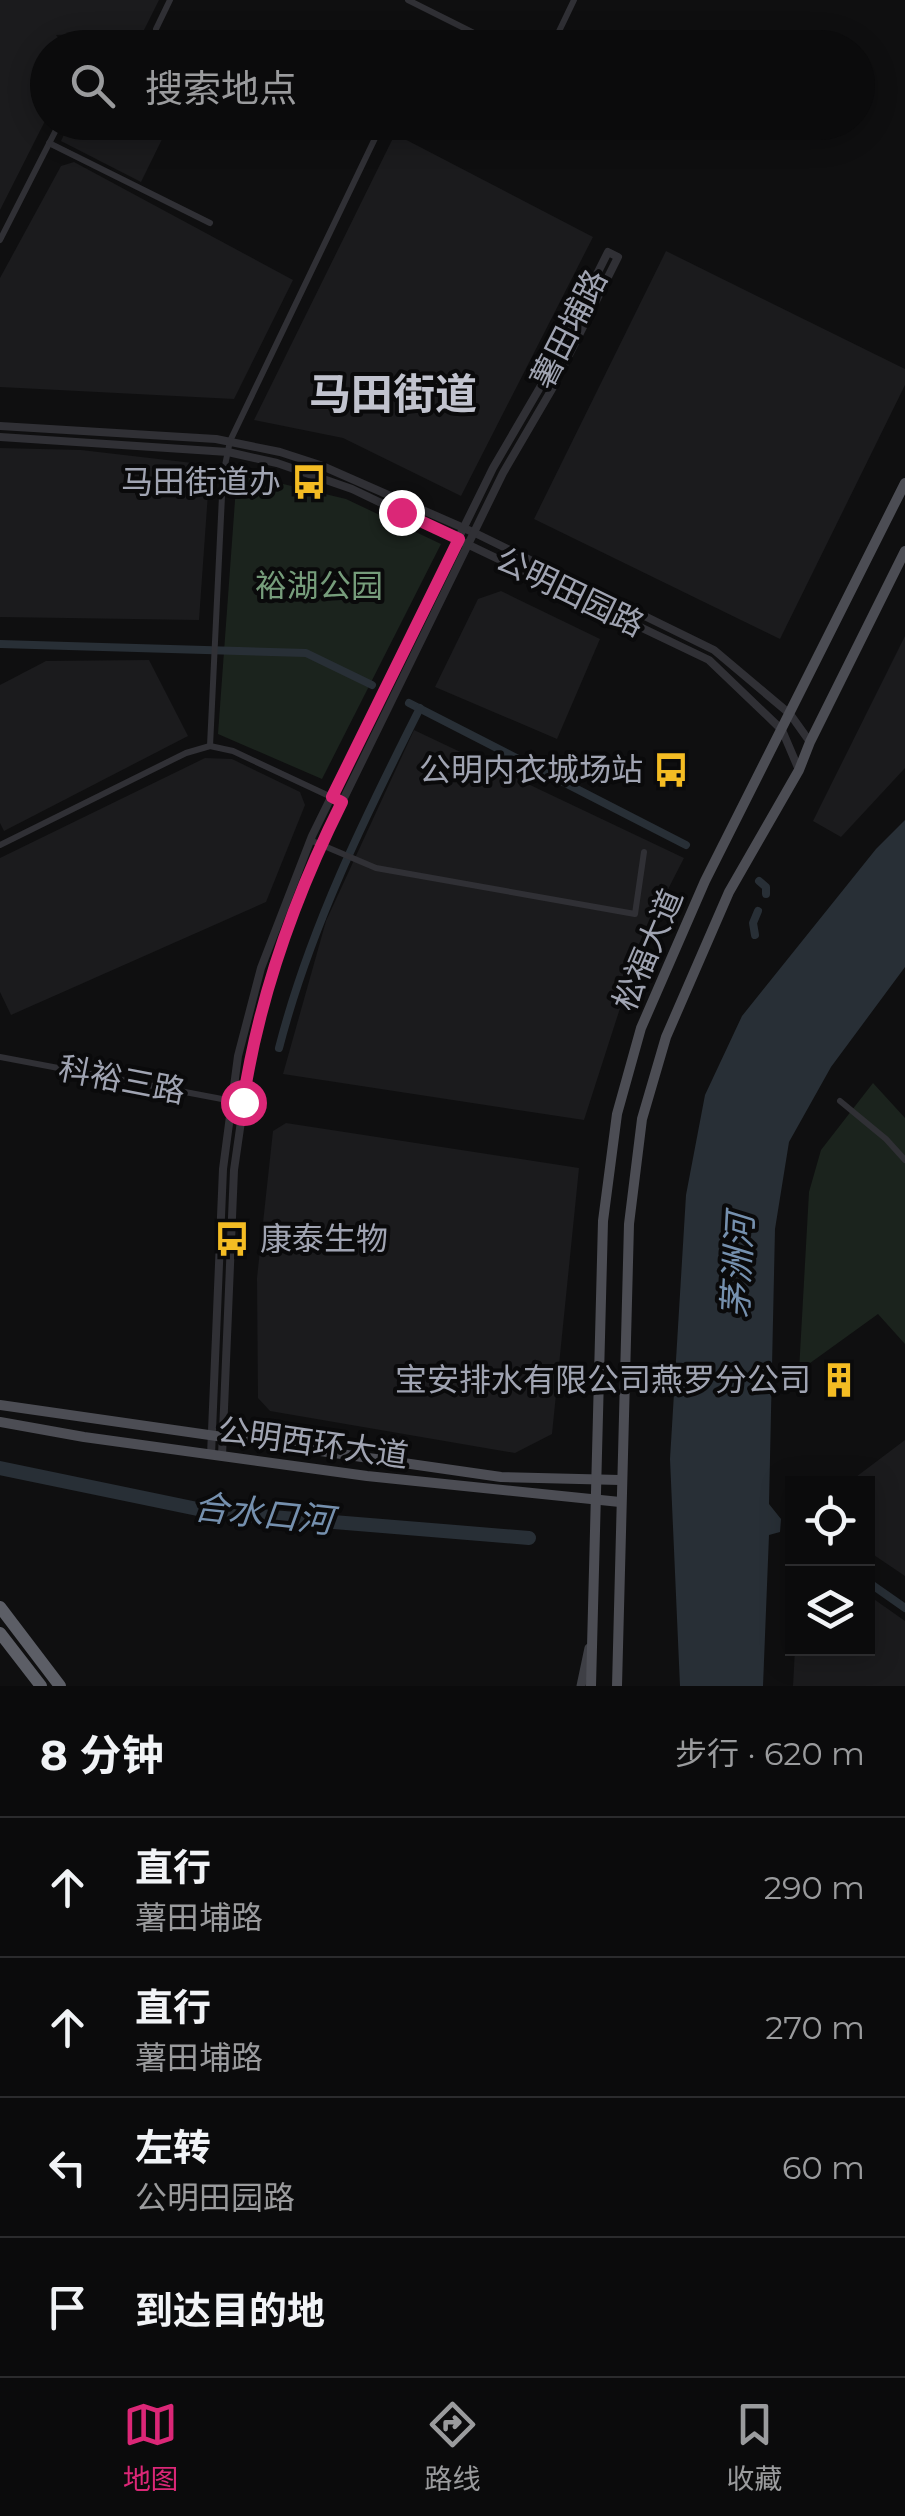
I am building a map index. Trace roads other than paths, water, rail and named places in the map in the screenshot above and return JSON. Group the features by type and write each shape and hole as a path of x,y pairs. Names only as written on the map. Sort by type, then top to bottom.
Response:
{"highway":[{"path":"0,1607 60,1686"},
{"path":"0,1633 41,1686"}],"main road":[{"name":"松福大道","path":"591,1686 603,1222 617,1114 642,1028 705,881 905,483"},
{"name":"松福大道","path":"617,1686 628,1224 642,1119 666,1037 729,892 799,770 905,551"},
{"name":"公明西环大道","path":"0,1405 502,1477 620,1480"},
{"name":"公明西环大道","path":"0,1422 484,1490 620,1502"},
{"path":"581,1686 592,1630"}],"street":[{"path":"156,29 170,0"},
{"path":"408,0 468,30"},
{"path":"560,30 574,0"},
{"path":"0,240 51,140"},
{"path":"210,746 223,475 230,442 373,140"},
{"path":"49,143 210,223"},
{"name":"薯田埔路","path":"216,1455 234,1170 253,1044 272,971 320,845 475,533 618,258 608,252 464,528 310,840 261,968 242,1041 223,1169 217,1438"},
{"name":"公明田园路","path":"0,426 230,442 320,465 475,533 714,650 790,714 810,742"},
{"name":"公明田园路","path":"0,437 228,452 316,475 470,544 709,660 782,730 799,770"},
{"path":"0,845 186,753 210,746 233,751 342,802"},
{"path":"310,840 376,868 636,914 644,852"},
{"name":"科裕三路","path":"0,1057 243,1102"},
{"path":"840,1100 905,1160"}],"water":[{"name":"茅洲河","path":"905,820 905,967 831,1067 789,1142 775,1229 769,1504 781,1519 780,1532 769,1535 763,1686 680,1686 670,1459 686,1195 705,1095 742,1016 876,849"}],"waterway":[{"path":"0,644 306,653 372,685"},
{"path":"409,703 686,845"},
{"path":"279,1048 322,917 420,708"},
{"path":"759,881 766,887 766,894"},
{"path":"755,935 753,923 758,911"},
{"name":"合水口河","path":"0,1468 212,1512 529,1538"},
{"path":"875,1587 905,1608"}],"place":[{"name":"马田街道办","path":"309,482"},
{"name":"公明内衣城场站","path":"671,770"},
{"name":"康泰生物","path":"232,1239"},
{"name":"宝安排水有限公司燕罗分公司","path":"839,1380"}],"district":[{"name":"马田街道","path":"393,394"}],"park label":[{"name":"裕湖公园","path":"319,586"}]}
